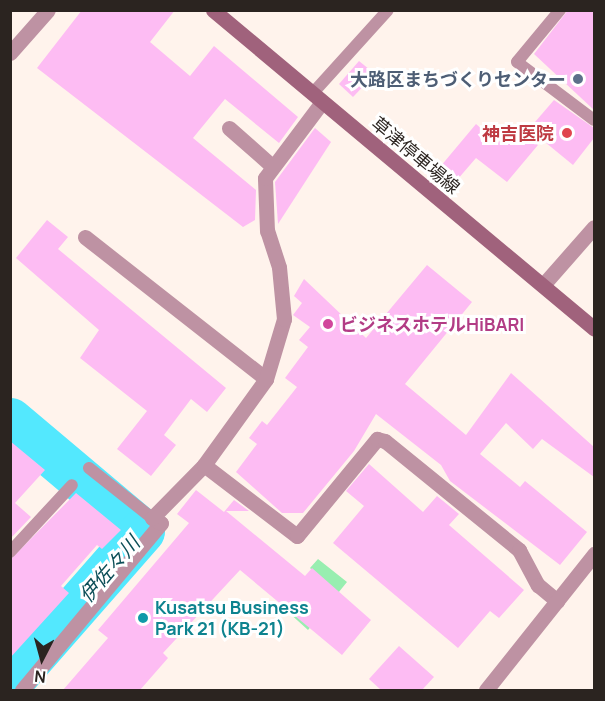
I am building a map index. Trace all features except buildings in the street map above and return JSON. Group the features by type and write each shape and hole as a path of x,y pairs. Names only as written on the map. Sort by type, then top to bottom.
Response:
{"main road":[{"name":"草津停車場線","path":"213,10 594,329"}],"street":[{"path":"10,53 48,10"},
{"path":"22,690 161,523 152,518 204,465 266,379 284,319 279,267 267,231 264,178 317,98"},
{"path":"229,128 271,165"},
{"path":"543,285 594,227"},
{"path":"85,237 266,379"},
{"path":"204,465 297,536 377,439 385,441 519,550 538,585 557,602"},
{"path":"486,690 594,554"}],"lane":[{"path":"317,98 388,10"},
{"path":"560,10 517,62 594,120"},
{"path":"89,468 152,518"},
{"path":"10,552 72,485"}],"green space":[{"path":"318,559 347,582 308,630 287,611 317,575 310,568"}],"waterway":[{"name":"伊佐々川","path":"10,420 142,531 10,682"}],"place":[{"name":"大路区まちづくりセンター","path":"578,79"},
{"name":"神吉医院","path":"567,133"},
{"name":"ビジネスホテルHiBARI","path":"328,324"},
{"name":"Kusatsu Business Park 21 (KB-21)","path":"143,618"}]}
